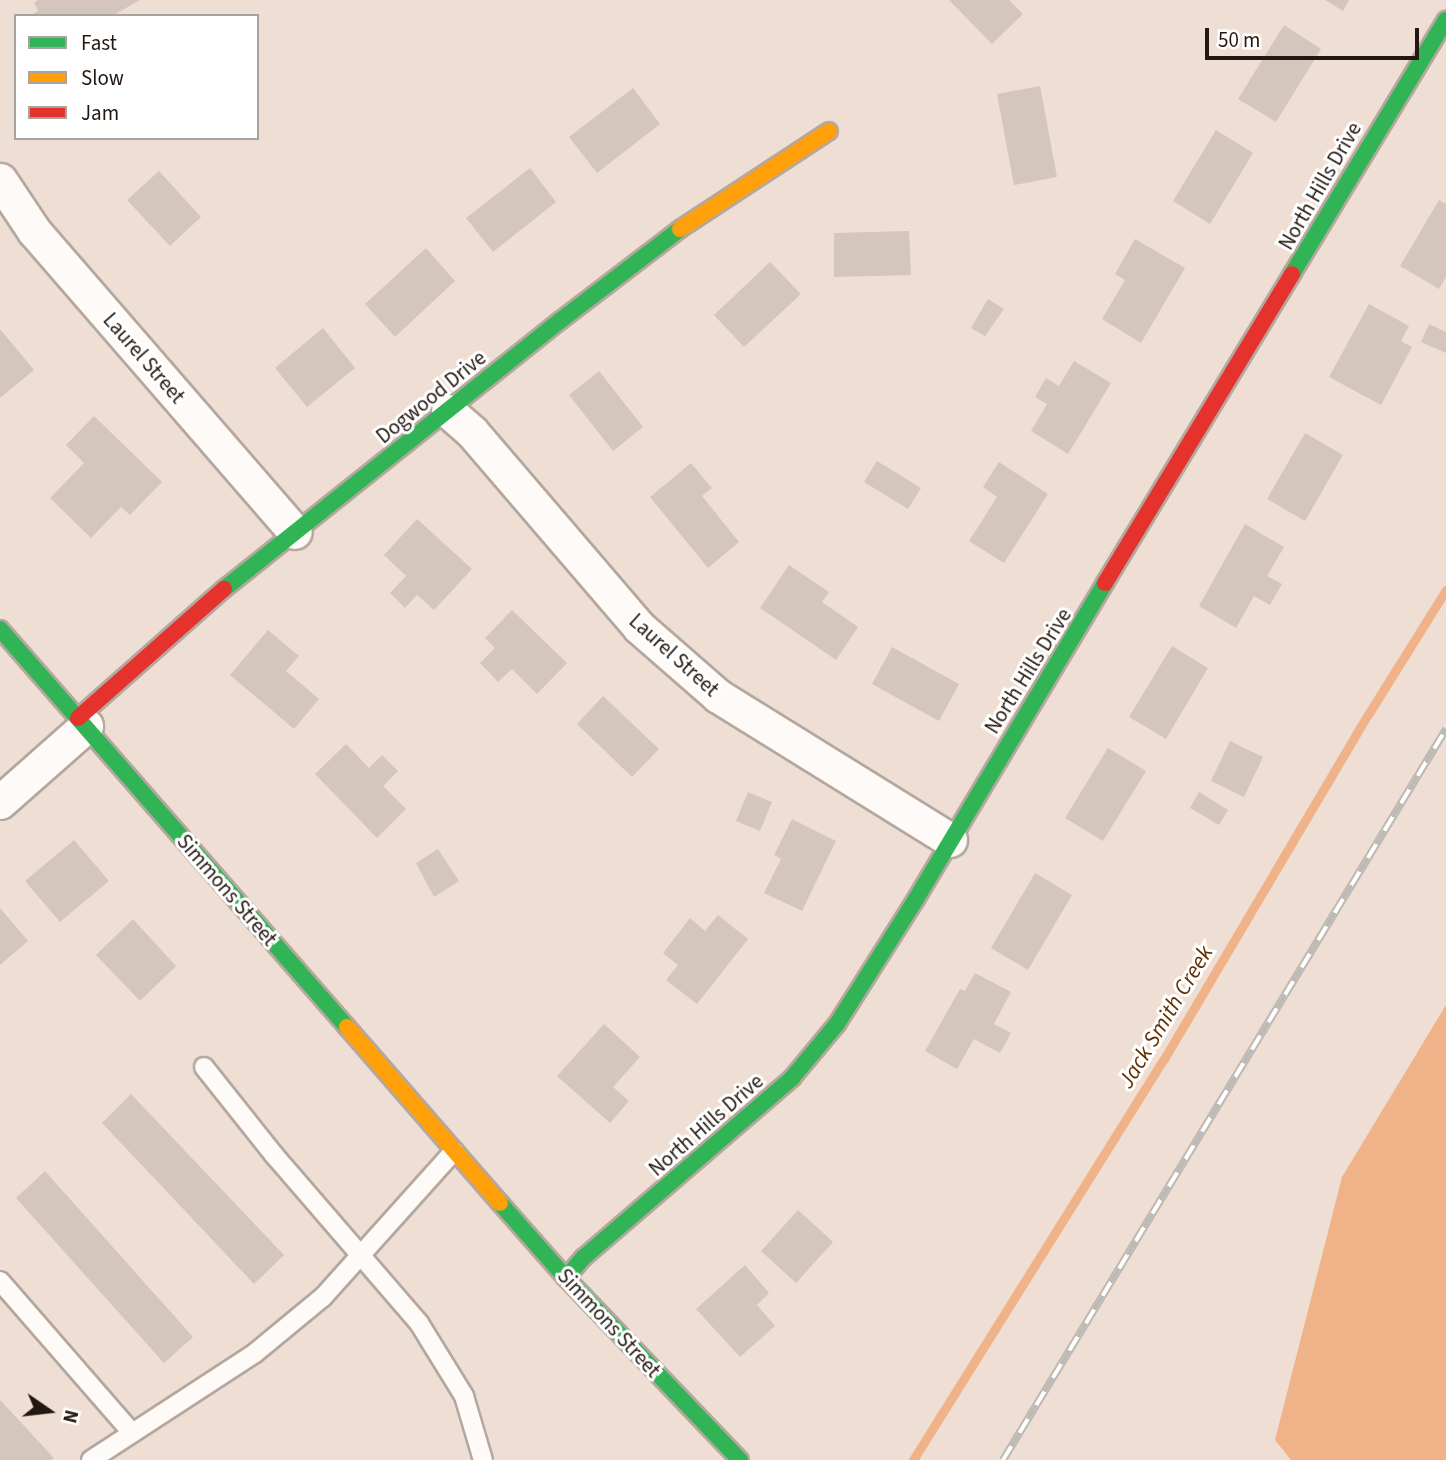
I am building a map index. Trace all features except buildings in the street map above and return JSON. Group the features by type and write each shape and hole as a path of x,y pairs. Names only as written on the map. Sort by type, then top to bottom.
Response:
{"street":[{"name":"North Hills Drive","path":"566,1278 583,1258 766,1101 815,1052 897,932 1446,20"},
{"name":"Dogwood Drive","path":"82,722 197,611 448,411 675,233 829,131"},
{"name":"Laurel Street","path":"0,180 34,230 295,533"},
{"name":"Laurel Street","path":"448,411 472,432 639,627 718,696 950,840"},
{"name":"Simmons Street","path":"0,629 566,1278 740,1460"},
{"path":"0,802 82,722"}],"lane":[{"path":"204,1067 419,1323 464,1396 483,1460"},
{"path":"91,1460 255,1353 323,1297 454,1151"},
{"path":"0,1281 132,1433"}],"shaded area":[{"path":"1446,1005 1446,1460 1291,1460 1275,1440 1342,1177"}],"waterway":[{"name":"Jack Smith Creek","path":"913,1460 1164,1059 1369,713 1446,590"}],"railway":[{"path":"1003,1460 1446,729"}],"traffic: fast":[{"path":"1292,274 1446,20"},
{"path":"224,589 561,320 680,229"},
{"path":"566,1278 583,1258 792,1078 837,1024 916,899 1105,583"},
{"path":"0,629 347,1027"},
{"path":"500,1203 566,1278 740,1460"}],"traffic: slow":[{"path":"680,229 829,131"},
{"path":"347,1027 500,1203"}],"traffic: jam":[{"path":"1105,583 1292,274"},
{"path":"78,718 224,589"}]}
